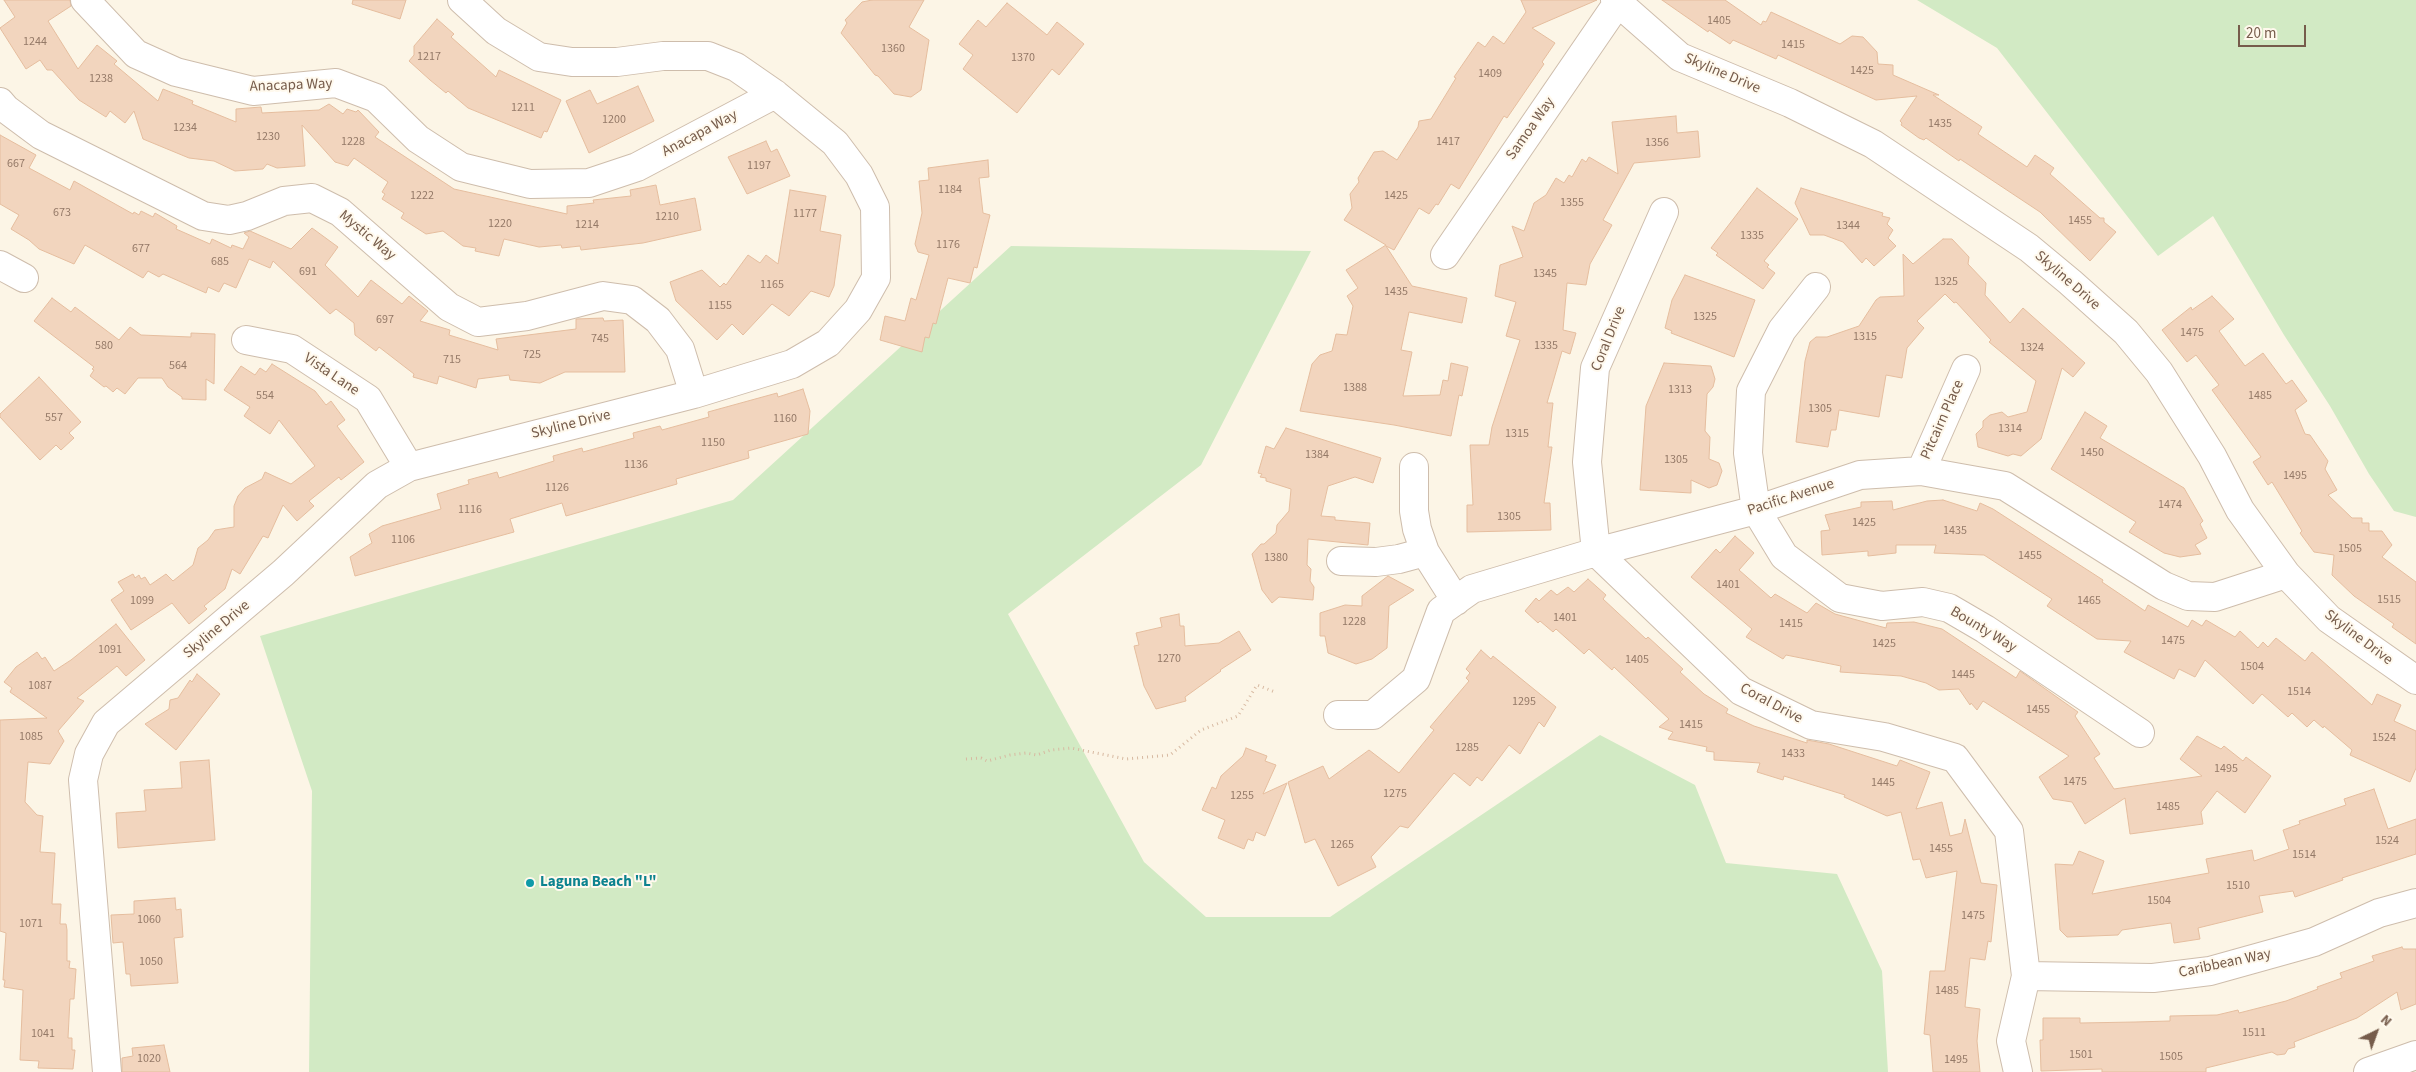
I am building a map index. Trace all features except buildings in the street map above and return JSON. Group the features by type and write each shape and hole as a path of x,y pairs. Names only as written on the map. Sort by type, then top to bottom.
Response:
{"street":[{"name":"Anacapa Way","path":"85,0 136,54 176,72 253,91 336,84 376,98 418,139 461,167 530,184 589,183 637,167 775,94"},
{"name":"Skyline Drive","path":"107,1072 84,780 89,754 106,724 283,573 377,485 409,467 694,394 792,364 828,343 858,310 876,278 875,207 859,175 835,143 775,94 736,67 708,56 663,56 618,62 572,62 539,57 496,31 462,0"},
{"name":"Skyline Drive","path":"1616,2 1680,57 1790,103 1873,144 2028,248 2070,282 2126,332 2158,372 2212,456 2240,510 2286,574 2329,619 2416,680"},
{"name":"Samoa Way","path":"1445,255 1616,2"},
{"name":"Mystic Way","path":"0,102 6,109 41,135 204,216 229,220 247,216 284,201 312,198 340,212 449,307 478,322 527,316 603,296 632,300 658,320 680,349 694,394"},
{"name":"Coral Drive","path":"1664,212 1595,368 1586,462 1596,552 1741,690 1812,725 1884,737 1955,758 2008,831 2026,976 2011,1041 2018,1072"},
{"path":"0,265 24,278"},
{"name":"Bounty Way","path":"1816,287 1782,330 1751,391 1748,453 1756,510 1784,556 1840,598 1882,606 1923,602 1949,608 1985,629 2140,733"},
{"name":"Vista Lane","path":"246,340 292,349 368,400 409,467"},
{"name":"Pitcairn Place","path":"1920,471 1966,369"},
{"path":"1414,467 1414,511 1425,552 1456,601"},
{"name":"Pacific Avenue","path":"1338,715 1373,715 1416,679 1441,611 1472,588 1596,552 1756,510 1860,475 1920,471 2005,486 2164,586 2188,596 2215,597 2286,574"},
{"path":"1341,561 1376,562 1399,559 1425,552"},
{"name":"Caribbean Way","path":"2026,976 2153,978 2210,971 2314,942 2378,913 2416,903"},
{"path":"2368,1072 2416,1054"}],"path":[{"path":"966,759 981,758 987,761 1010,755 1026,753 1037,755 1051,750 1071,748 1126,759 1163,756 1170,754 1189,737 1201,730 1238,716 1257,685 1275,692"}],"green space":[{"path":"1917,0 2416,0 2416,517 2394,511 2369,474 2330,406 2284,335 2213,216 2158,256 1997,48"},
{"path":"1011,246 1311,251 1201,465 1008,614 1144,862 1206,917 1330,917 1600,735 1695,785 1726,863 1837,874 1882,971 1888,1072 309,1072 312,791 260,636 733,500"}],"place":[{"name":"Laguna Beach \"L\"","path":"530,883"}]}
